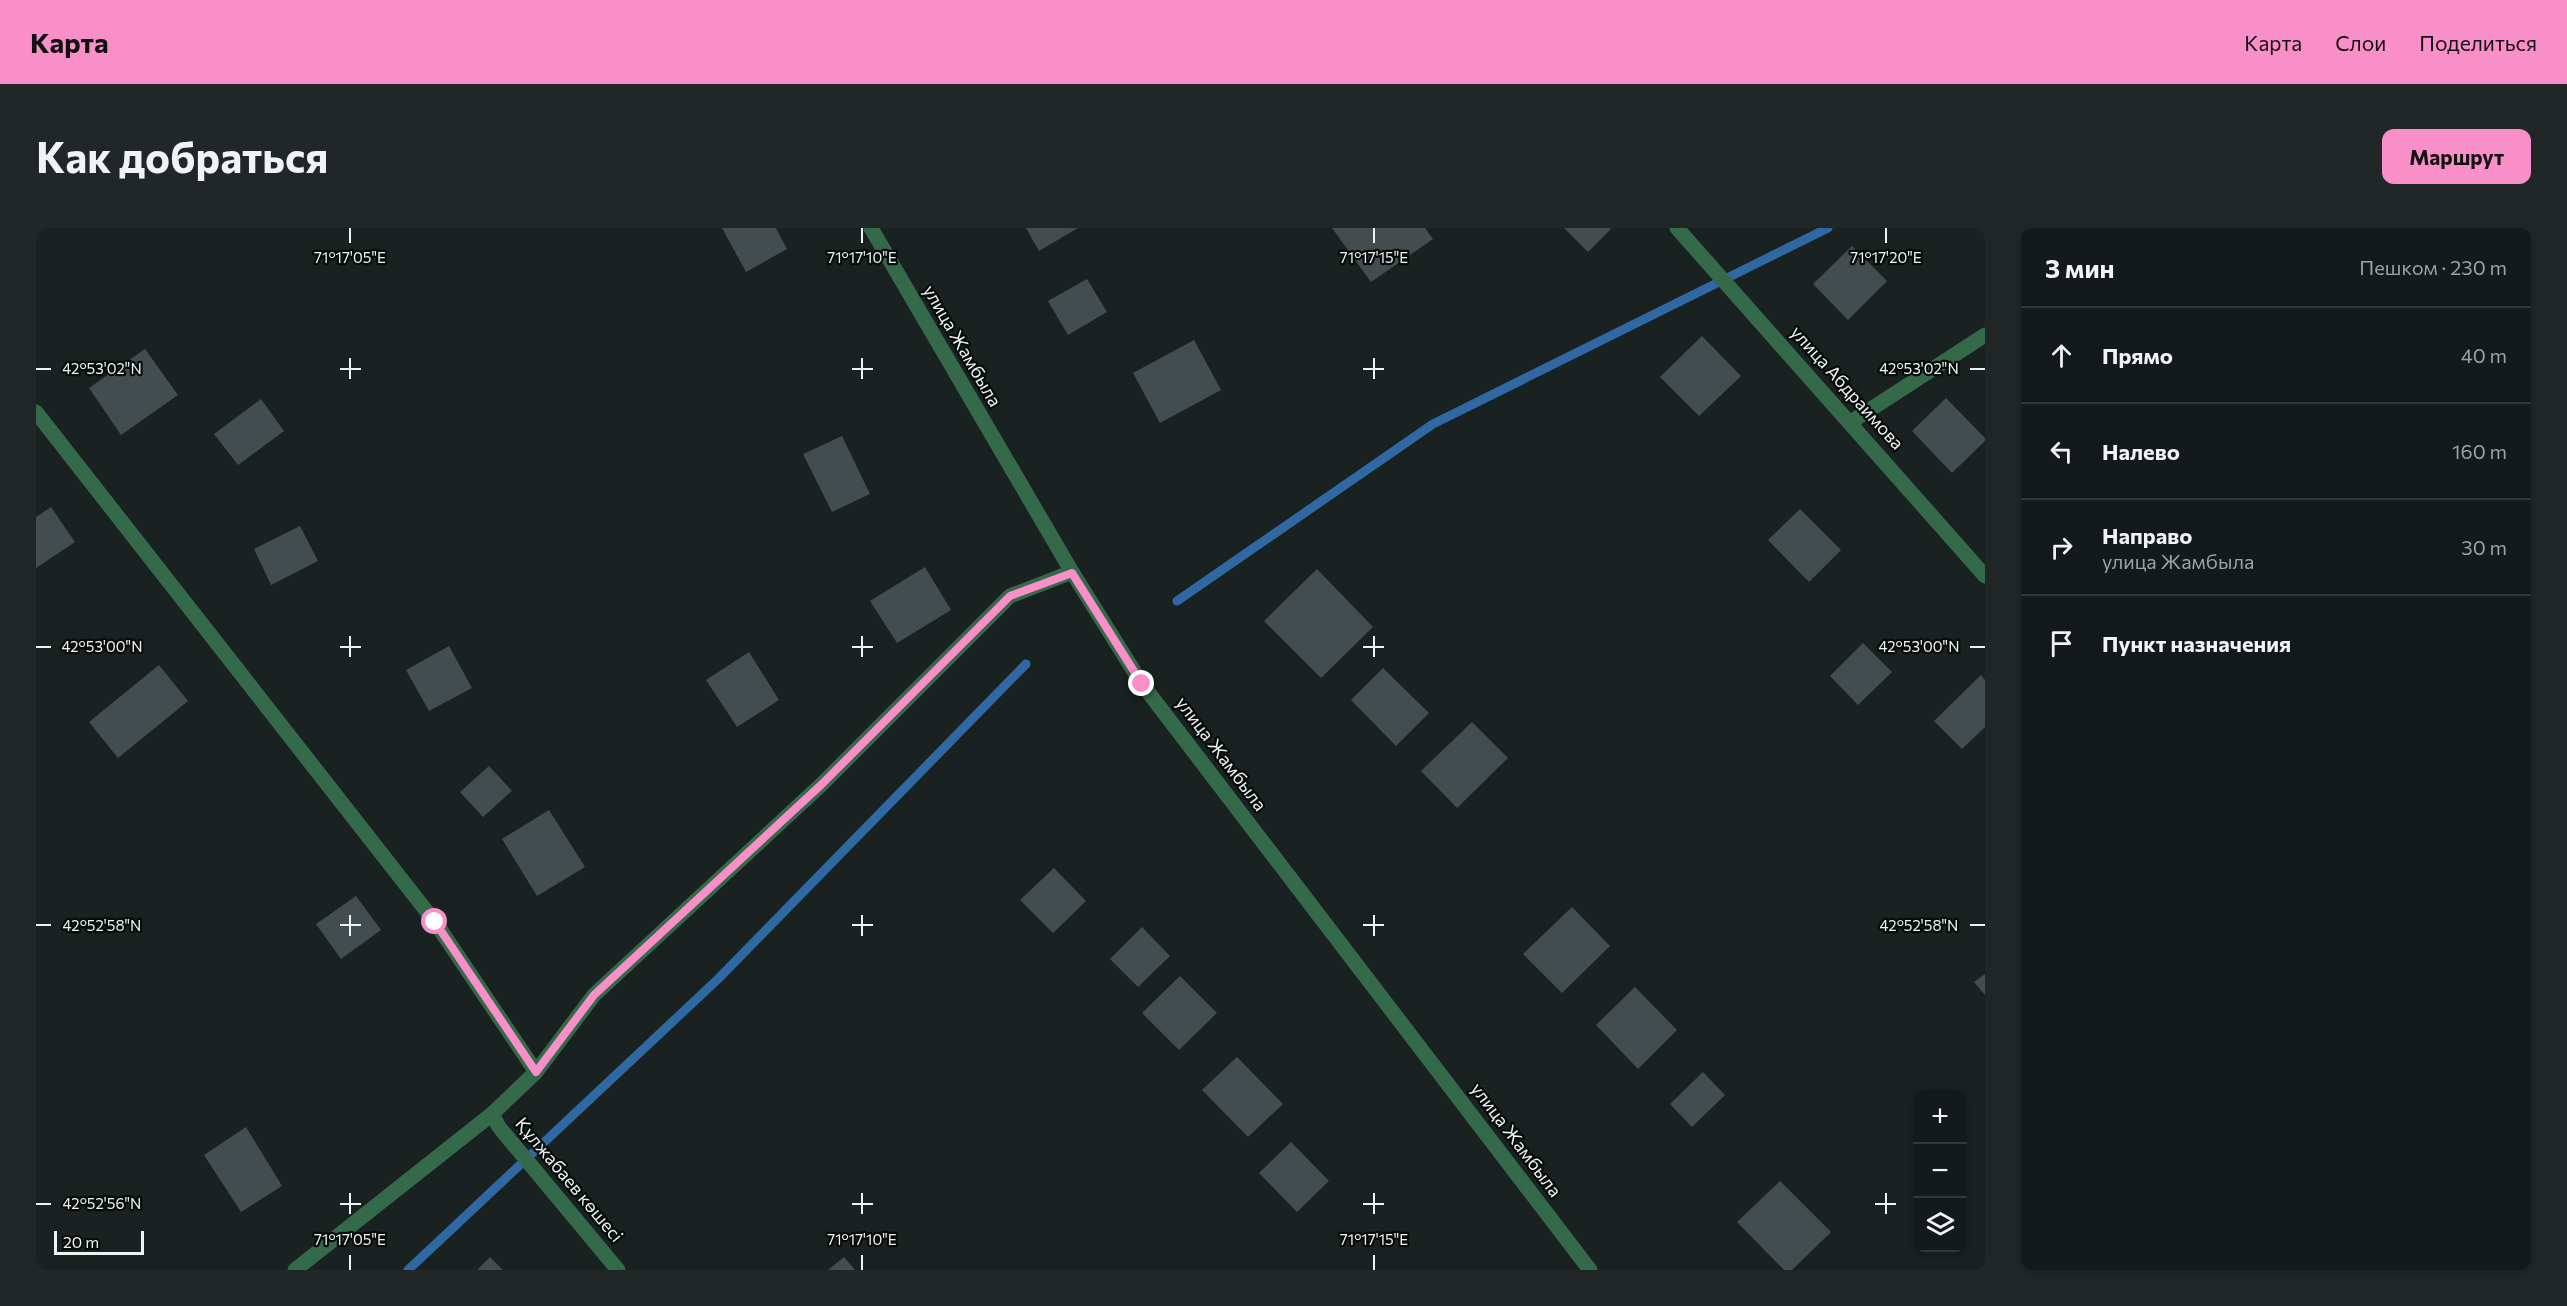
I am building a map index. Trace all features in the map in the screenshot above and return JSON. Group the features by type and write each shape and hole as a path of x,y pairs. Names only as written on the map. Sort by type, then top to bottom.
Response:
{"street":[{"name":"улица Жамбыла","path":"871,228 1072,573 1142,684 1590,1270"},
{"name":"улица Абдраимова","path":"1677,228 1985,576"},
{"path":"1851,422 1985,335"},
{"path":"36,412 435,922 536,1072"},
{"path":"295,1270 496,1120 536,1072 594,995 822,784 1010,596 1072,573"},
{"name":"Құлжабаев көшесі","path":"496,1120 618,1270"}],"building":[{"path":"722,228 776,228 787,249 746,272"},
{"path":"1026,228 1078,228 1039,251"},
{"path":"1332,228 1425,228 1433,239 1371,282"},
{"path":"1564,228 1610,228 1611,229 1588,252"},
{"path":"1852,246 1887,281 1848,320 1813,284"},
{"path":"1087,279 1107,312 1068,335 1048,301"},
{"path":"1702,336 1741,376 1699,416 1660,377"},
{"path":"1194,340 1221,390 1160,423 1133,373"},
{"path":"145,349 178,395 121,435 89,388"},
{"path":"1946,398 1985,438 1985,441 1952,473 1912,431"},
{"path":"261,399 284,431 238,465 214,434"},
{"path":"842,436 870,494 832,512 803,454"},
{"path":"51,507 75,542 36,568 36,517"},
{"path":"1800,509 1841,550 1809,582 1768,540"},
{"path":"300,526 318,561 271,585 254,549"},
{"path":"925,567 951,610 897,643 870,601"},
{"path":"1317,569 1373,627 1321,678 1264,621"},
{"path":"1863,643 1892,672 1858,705 1830,676"},
{"path":"449,646 472,688 429,711 406,670"},
{"path":"749,652 779,700 737,727 706,680"},
{"path":"159,665 188,701 118,758 89,722"},
{"path":"1383,668 1429,713 1396,746 1351,700"},
{"path":"1981,675 1985,680 1985,727 1962,749 1934,721"},
{"path":"1472,722 1508,758 1457,808 1421,771"},
{"path":"489,766 512,791 483,817 460,792"},
{"path":"549,810 585,867 537,896 502,839"},
{"path":"1054,868 1086,901 1053,933 1020,900"},
{"path":"356,896 381,930 341,959 316,924"},
{"path":"1572,907 1610,946 1562,993 1523,954"},
{"path":"1142,927 1170,956 1138,987 1110,959"},
{"path":"1985,974 1985,995 1974,982"},
{"path":"1180,976 1217,1013 1179,1050 1142,1013"},
{"path":"1635,987 1677,1030 1638,1069 1596,1025"},
{"path":"1237,1057 1283,1104 1248,1137 1202,1090"},
{"path":"1703,1072 1725,1095 1692,1127 1670,1104"},
{"path":"246,1127 282,1186 241,1212 204,1155"},
{"path":"1291,1142 1329,1181 1297,1212 1259,1173"},
{"path":"1780,1181 1831,1232 1792,1270 1784,1270 1737,1222"},
{"path":"490,1257 503,1270 477,1270"},
{"path":"844,1257 855,1270 828,1270"}],"waterway":[{"path":"1177,601 1433,424 1828,228"},
{"path":"408,1270 718,979 1026,664"}],"route":[{"path":"435,922 536,1072 594,995 822,784 1010,596 1072,573 1142,684"}]}
